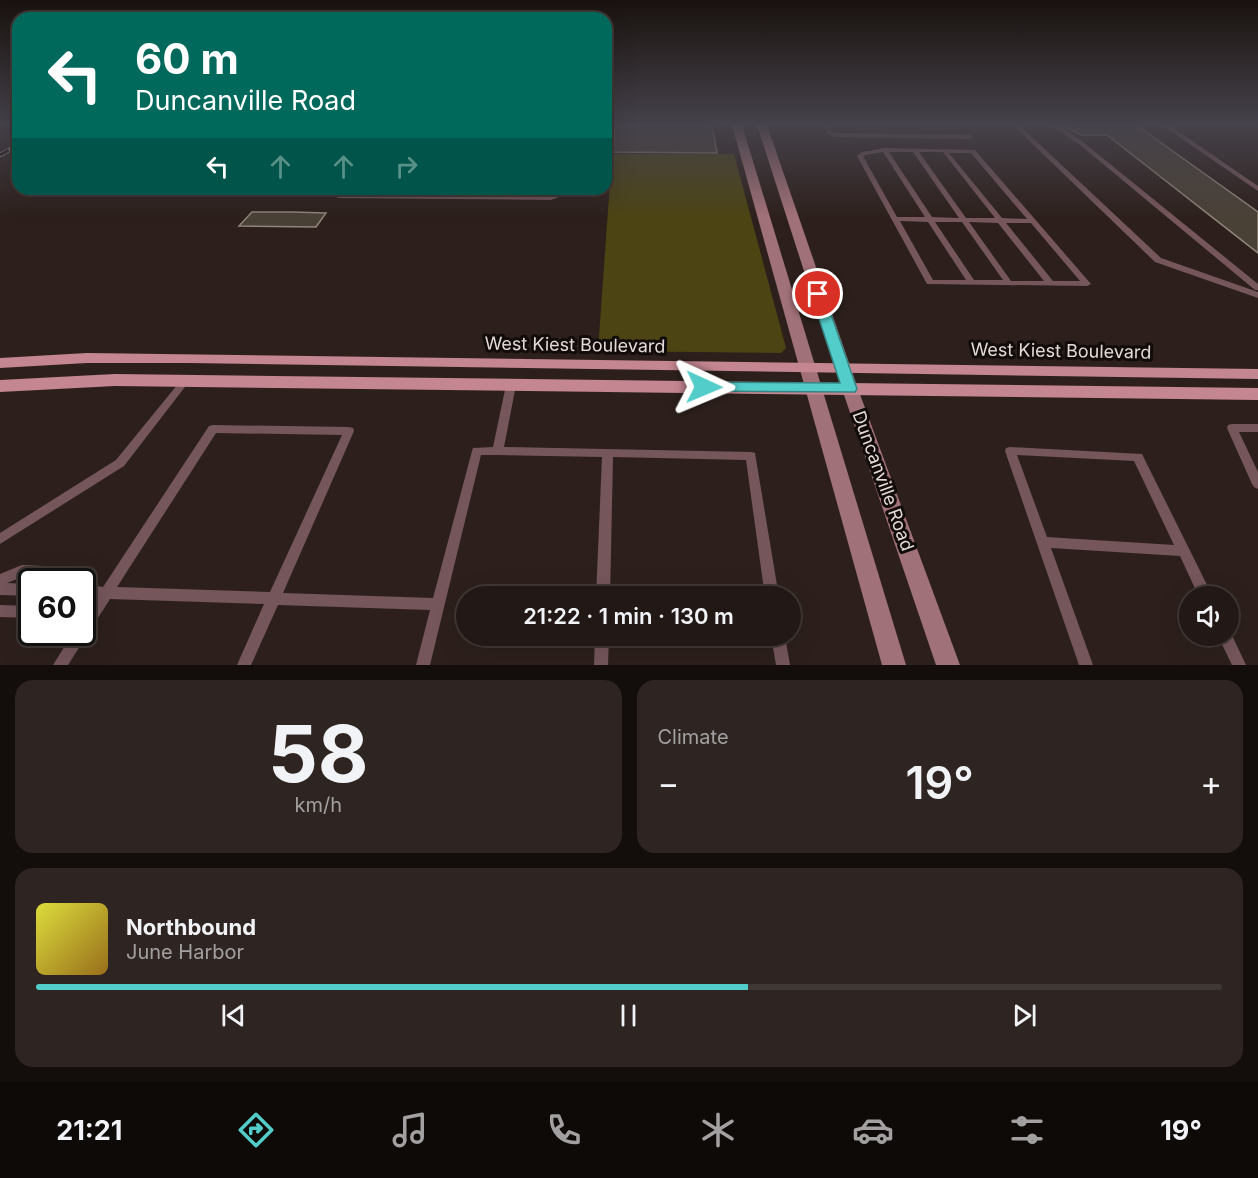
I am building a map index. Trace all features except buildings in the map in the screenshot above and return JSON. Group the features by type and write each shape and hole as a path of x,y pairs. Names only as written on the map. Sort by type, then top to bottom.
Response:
{"main road":[{"name":"Duncanville Road","path":"746,156 786,299 810,368 894,665"},
{"name":"Duncanville Road","path":"772,156 842,368 948,665"},
{"name":"West Kiest Boulevard","path":"0,363 97,358 218,358 1258,374"},
{"path":"202,381 218,358"},
{"path":"511,385 516,363"},
{"path":"0,386 115,380 1258,393"}],"lane":[{"path":"860,156 930,282 1087,284 976,156"},
{"path":"889,156 972,282"},
{"path":"919,156 1010,283"},
{"path":"949,156 1050,283"},
{"path":"1049,156 1158,260 1258,295"},
{"path":"1097,156 1258,288"},
{"path":"1210,156 1258,189"},
{"path":"338,196 550,198 559,195"},
{"path":"895,219 1033,221"},
{"path":"0,539 120,463 185,381"},
{"path":"498,451 511,385"},
{"path":"1258,428 1232,428 1258,484"},
{"path":"96,610 213,429 349,431 244,665"},
{"path":"423,665 477,451 751,456 770,586"},
{"path":"1086,665 1010,451 1138,457 1201,586"},
{"path":"603,586 608,453"},
{"path":"1042,542 1184,551"},
{"path":"0,580 18,573"},
{"path":"0,589 18,590"},
{"path":"96,594 439,604"},
{"path":"0,611 18,612"},
{"path":"60,665 73,646"},
{"path":"602,646 602,665"},
{"path":"780,646 783,665"},
{"path":"1230,646 1239,665"}],"shaded area":[{"path":"612,156 735,156 786,348 781,353 598,351 609,195 612,195"}],"route":[{"path":"704,387 850,389 818,294"}]}
